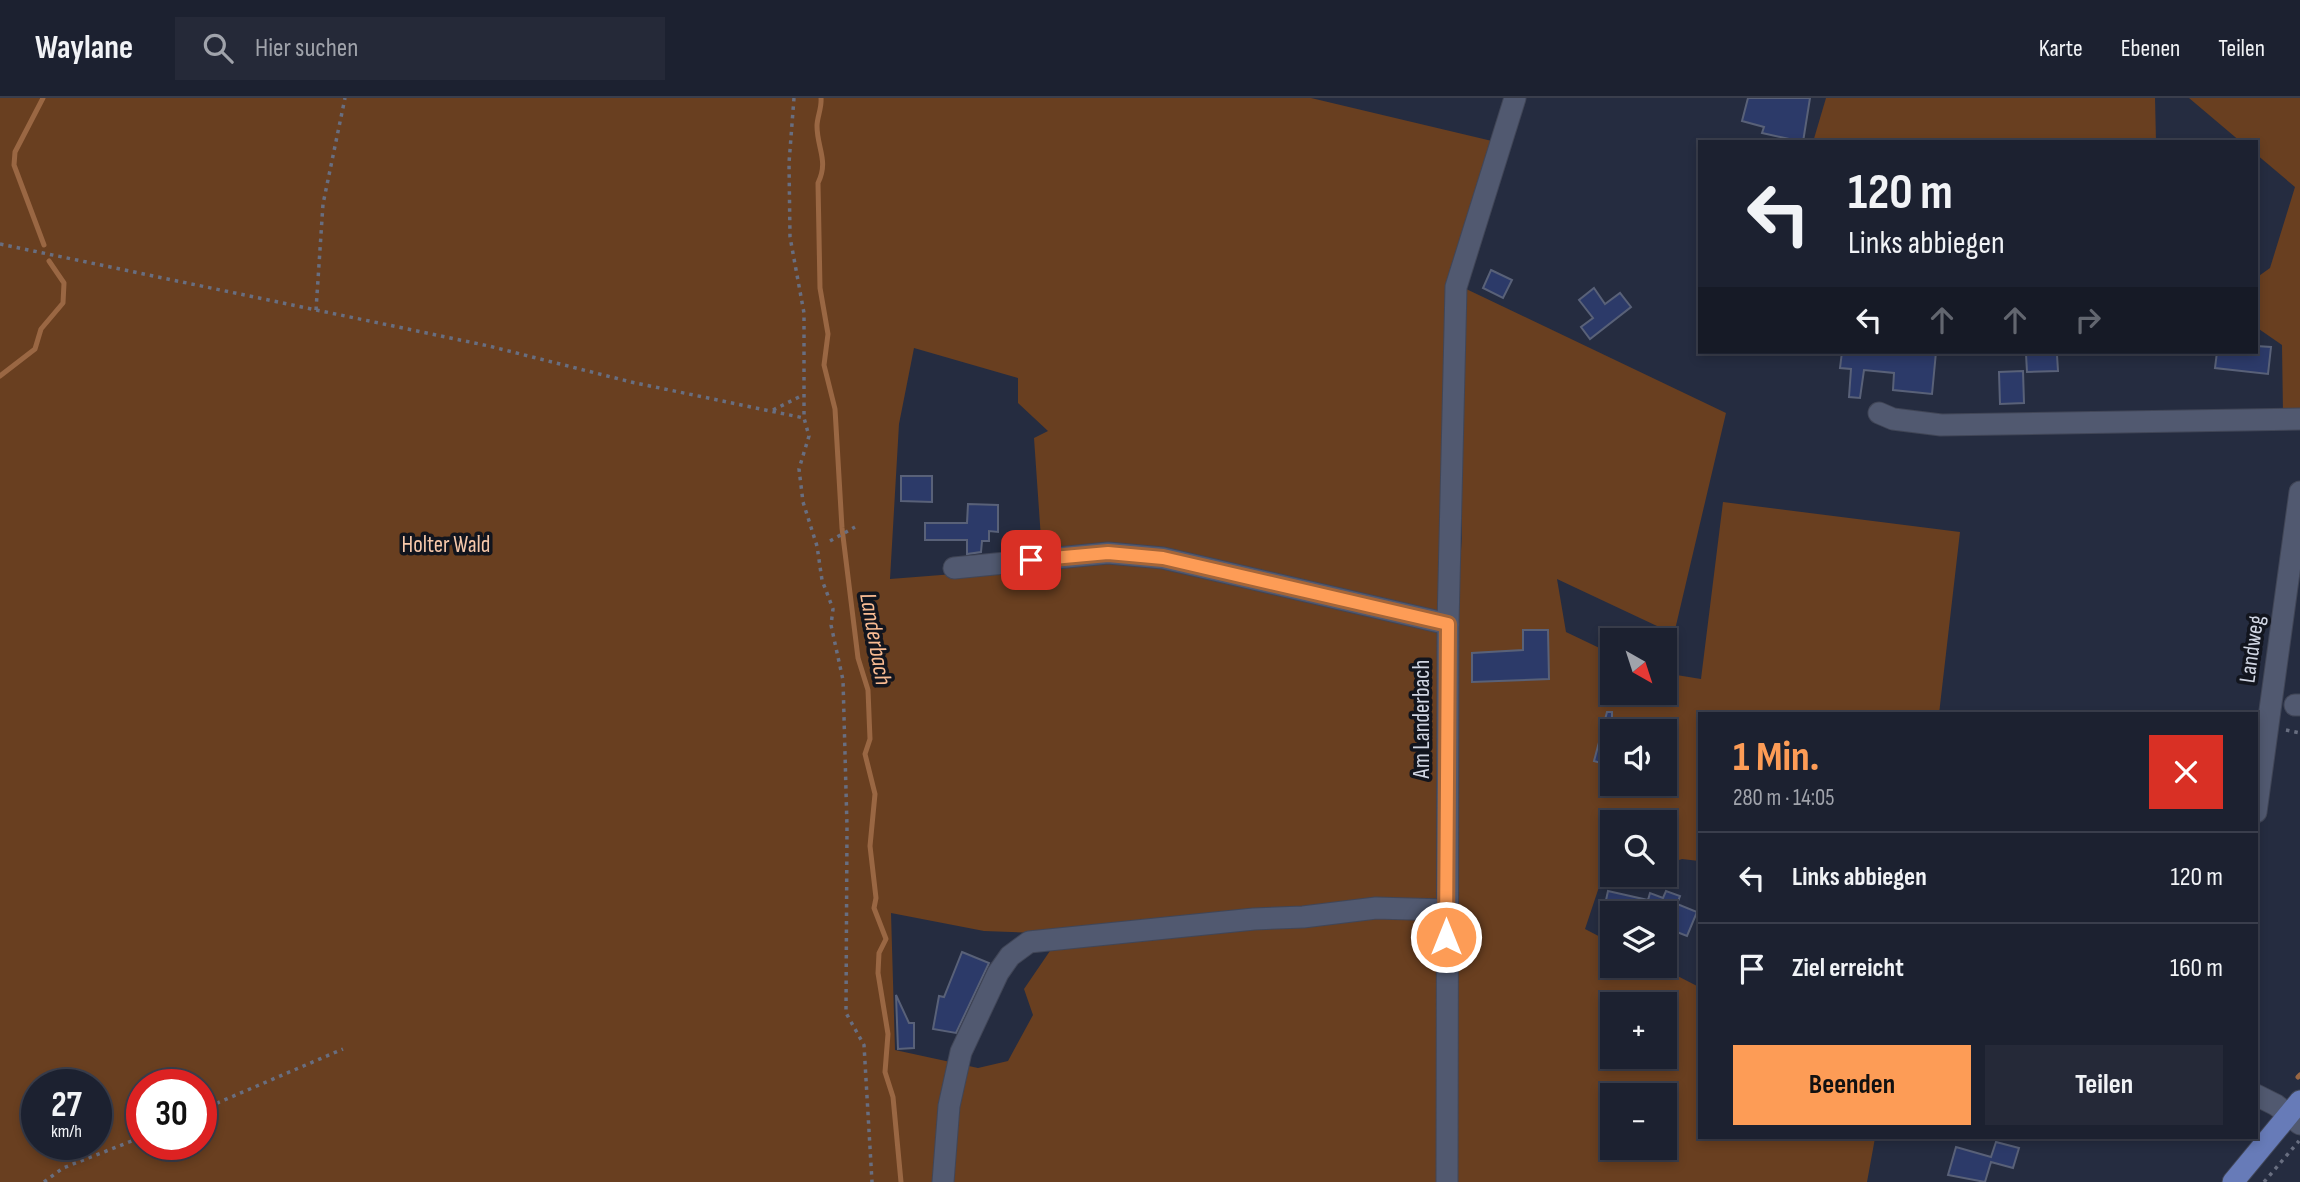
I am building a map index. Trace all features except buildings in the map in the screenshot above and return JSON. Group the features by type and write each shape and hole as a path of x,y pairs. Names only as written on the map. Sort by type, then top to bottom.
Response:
{"main road":[{"path":"2233,1182 2296,1113"}],"street":[{"name":"Am Landerbach","path":"1447,1182 1448,624 1456,287 1515,98"},
{"path":"1879,413 1893,419 1941,425 2300,419"},
{"name":"Landweg","path":"2258,797 2300,492"},
{"path":"954,568 1108,553 1163,558 1448,624"},
{"path":"943,1182 949,1106 961,1052 998,973 1010,956 1029,942 1376,908 1446,910"},
{"path":"2258,1096 2296,1113"}],"path":[{"path":"316,310 323,204 345,98"},
{"path":"794,98 789,163 790,237 804,313 804,418 809,436 799,469 800,486 817,546 822,580 833,609 831,625 843,680 847,827 846,1013 864,1045 872,1182"},
{"path":"0,244 489,346 631,382 804,418"},
{"path":"771,411 796,401 804,394"},
{"path":"830,541 855,527"},
{"path":"217,1103 344,1049"},
{"path":"2264,1182 2300,1139"},
{"path":"44,1182 63,1168 126,1143"}],"green space":[{"name":"Holter Wald","path":"0,98 1311,98 1492,141 1449,285 1442,617 1162,549 1042,553 1034,438 1048,431 1018,403 1018,378 914,348 899,424 890,579 1109,562 1161,564 1441,625 1440,1182 0,1182","holes":["891,913 984,931 1040,933 1054,945 1024,989 1033,1015 1008,1061 978,1068 895,1050"]},
{"path":"1826,98 2155,98 2156,140 1814,140"},
{"path":"2189,98 2300,98 2300,412 2283,414 2282,345 2258,328 2258,277 2270,268 2295,187 2258,156 2258,140 2239,140"},
{"path":"1462,287 1726,413 1675,628 1661,628 1557,579 1566,632 1600,648 1600,705 1677,705 1677,675 1701,679 1723,502 1960,532 1939,712 1698,712 1698,861 1677,861 1677,810 1600,810 1600,884 1585,929 1600,937 1600,978 1677,978 1677,976 1698,986 1698,1139 1875,1139 1867,1182 1456,1182 1455,623 1462,538"}],"waterway":[{"path":"43,98 15,152 14,165 44,245"},
{"name":"Landerbach","path":"821,98 817,134 823,161 818,183 820,288 828,334 824,365 835,409 842,528 858,658 868,690 870,739 865,754 875,794 870,846 876,898 874,908 886,939 879,953 878,973 888,1034 885,1072 893,1097 901,1182"},
{"path":"0,376 35,349 41,329 63,303 64,283 49,261"}],"route":[{"path":"1031,560 1108,553 1163,558 1448,624 1446,937"}]}
